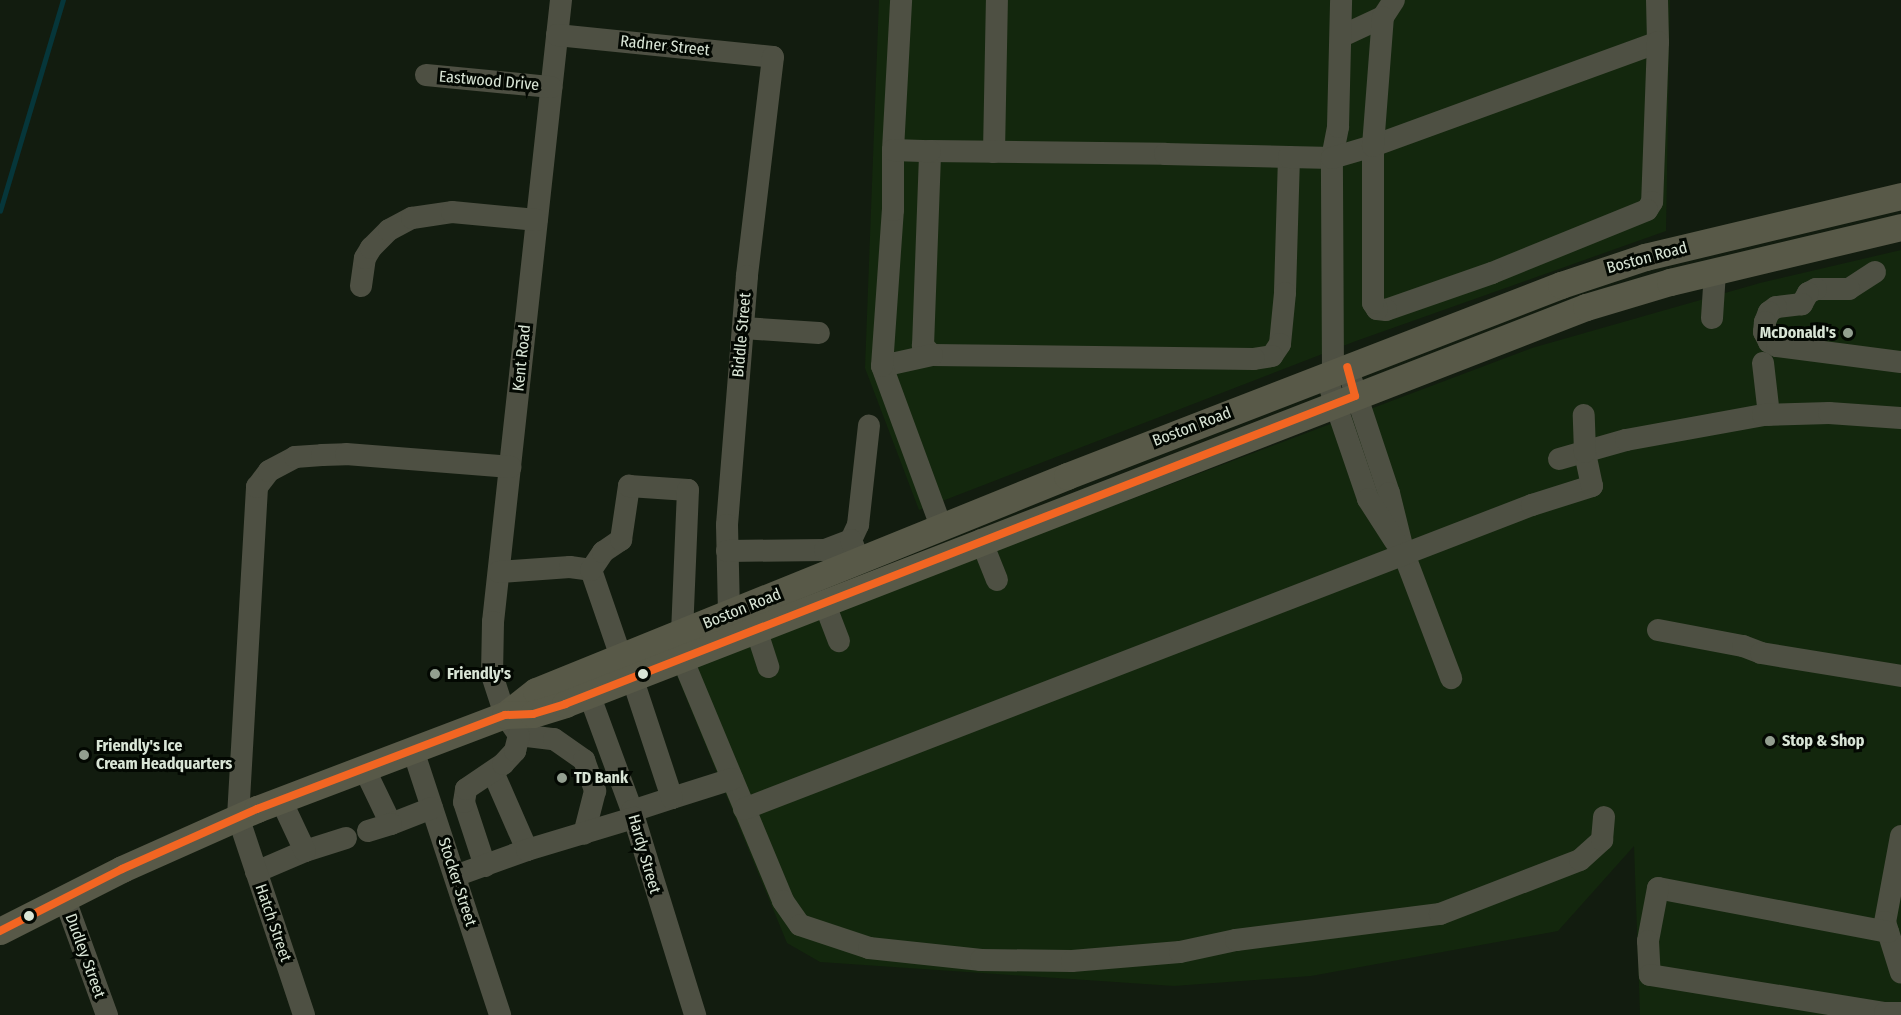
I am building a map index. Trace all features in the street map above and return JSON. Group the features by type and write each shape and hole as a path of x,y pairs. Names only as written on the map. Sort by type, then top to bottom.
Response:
{"main road":[{"name":"Boston Road","path":"682,646 729,614 855,550 941,526 1617,265 1901,196"},
{"name":"Boston Road","path":"512,725 536,691 626,667 682,646 756,629 1595,304 1715,271 1901,227"},
{"name":"Boston Road","path":"0,931 64,897 240,824 281,800 413,750 512,725 589,694 626,667"}],"street":[{"name":"Kent Road","path":"512,725 492,675 493,622 561,0"},
{"path":"901,0 893,150 893,210 882,366 941,526"},
{"path":"994,152 997,0"},
{"path":"1341,0 1342,36 1338,127 1332,158 1335,372 1368,499 1404,554 1450,678"},
{"path":"1388,9 1373,146 1373,303 1377,309 1386,310 1492,273 1647,210 1652,202 1658,42 1657,0"},
{"path":"1342,36 1388,9"},
{"name":"Radner Street","path":"557,35 773,57"},
{"path":"893,150 1332,158 1373,146 1658,42"},
{"name":"Biddle Street","path":"729,614 726,525 743,328 773,57"},
{"name":"Eastwood Drive","path":"426,75 551,87"},
{"path":"930,151 923,346 932,355"},
{"path":"882,366 932,355 1254,359 1272,356 1281,344 1286,292 1289,157"},
{"path":"361,286 365,258 371,248 389,230 412,218 459,212 537,220"},
{"path":"1712,318 1715,271"},
{"path":"1875,272 1849,289 1816,289 1808,293 1802,304 1776,307 1769,312 1764,332 1769,342 1786,347 1901,362"},
{"path":"743,328 819,333"},
{"path":"1763,363 1768,415"},
{"path":"1559,459 1626,440 1768,415 1829,413 1901,418"},
{"path":"744,809 1532,505 1592,486 1585,452 1584,415"},
{"path":"727,551 855,550 869,426"},
{"path":"240,824 257,488 269,471 295,457 346,454 510,467"},
{"path":"591,570 603,552 621,540 629,486 688,490 682,646 732,779 783,901 800,926 869,948 992,960 1072,961 1180,952 1248,939 1440,914 1580,860 1602,840 1604,817"},
{"path":"981,540 997,580"},
{"path":"499,572 570,567 591,570"},
{"path":"591,570 672,798"},
{"path":"824,602 839,640"},
{"path":"756,629 768,667"},
{"path":"1658,630 1743,646 1761,653 1901,676"},
{"name":"Hardy Street","path":"589,694 633,815 695,1015"},
{"path":"486,866 464,802 466,789 493,771 515,751 512,725 554,739 584,760 595,791 584,834"},
{"name":"Stocker Street","path":"413,750 500,1015"},
{"path":"364,768 391,824"},
{"path":"493,771 527,850"},
{"path":"455,876 527,850 584,834 672,798 732,779"},
{"path":"281,800 305,851"},
{"path":"368,831 432,808"},
{"name":"Hatch Street","path":"240,824 303,1015"},
{"path":"1901,836 1885,922 1901,973"},
{"path":"256,872 305,851 346,838"},
{"path":"1888,932 1658,888 1648,941 1650,975 1885,1013 1901,1013"},
{"name":"Dudley Street","path":"64,897 106,1015"}],"shaded area":[{"path":"879,0 1670,0 1666,231 1356,341 919,510 865,368"},
{"path":"1901,250 1901,1015 1640,1015 1634,846 1558,931 1311,976 1174,986 820,962 787,943 675,671 1532,348 1760,283"}],"waterway":[{"path":"0,211 63,0"}],"transit line":[{"path":"0,931 122,869 257,809 505,715 533,714 565,704 1355,396 1347,367"}],"place":[{"name":"McDonald's","path":"1848,333"},
{"name":"Friendly's","path":"435,674"},
{"name":"Stop & Shop","path":"1770,741"},
{"name":"Friendly's Ice Cream Headquarters","path":"84,755"},
{"name":"TD Bank","path":"562,778"}]}
